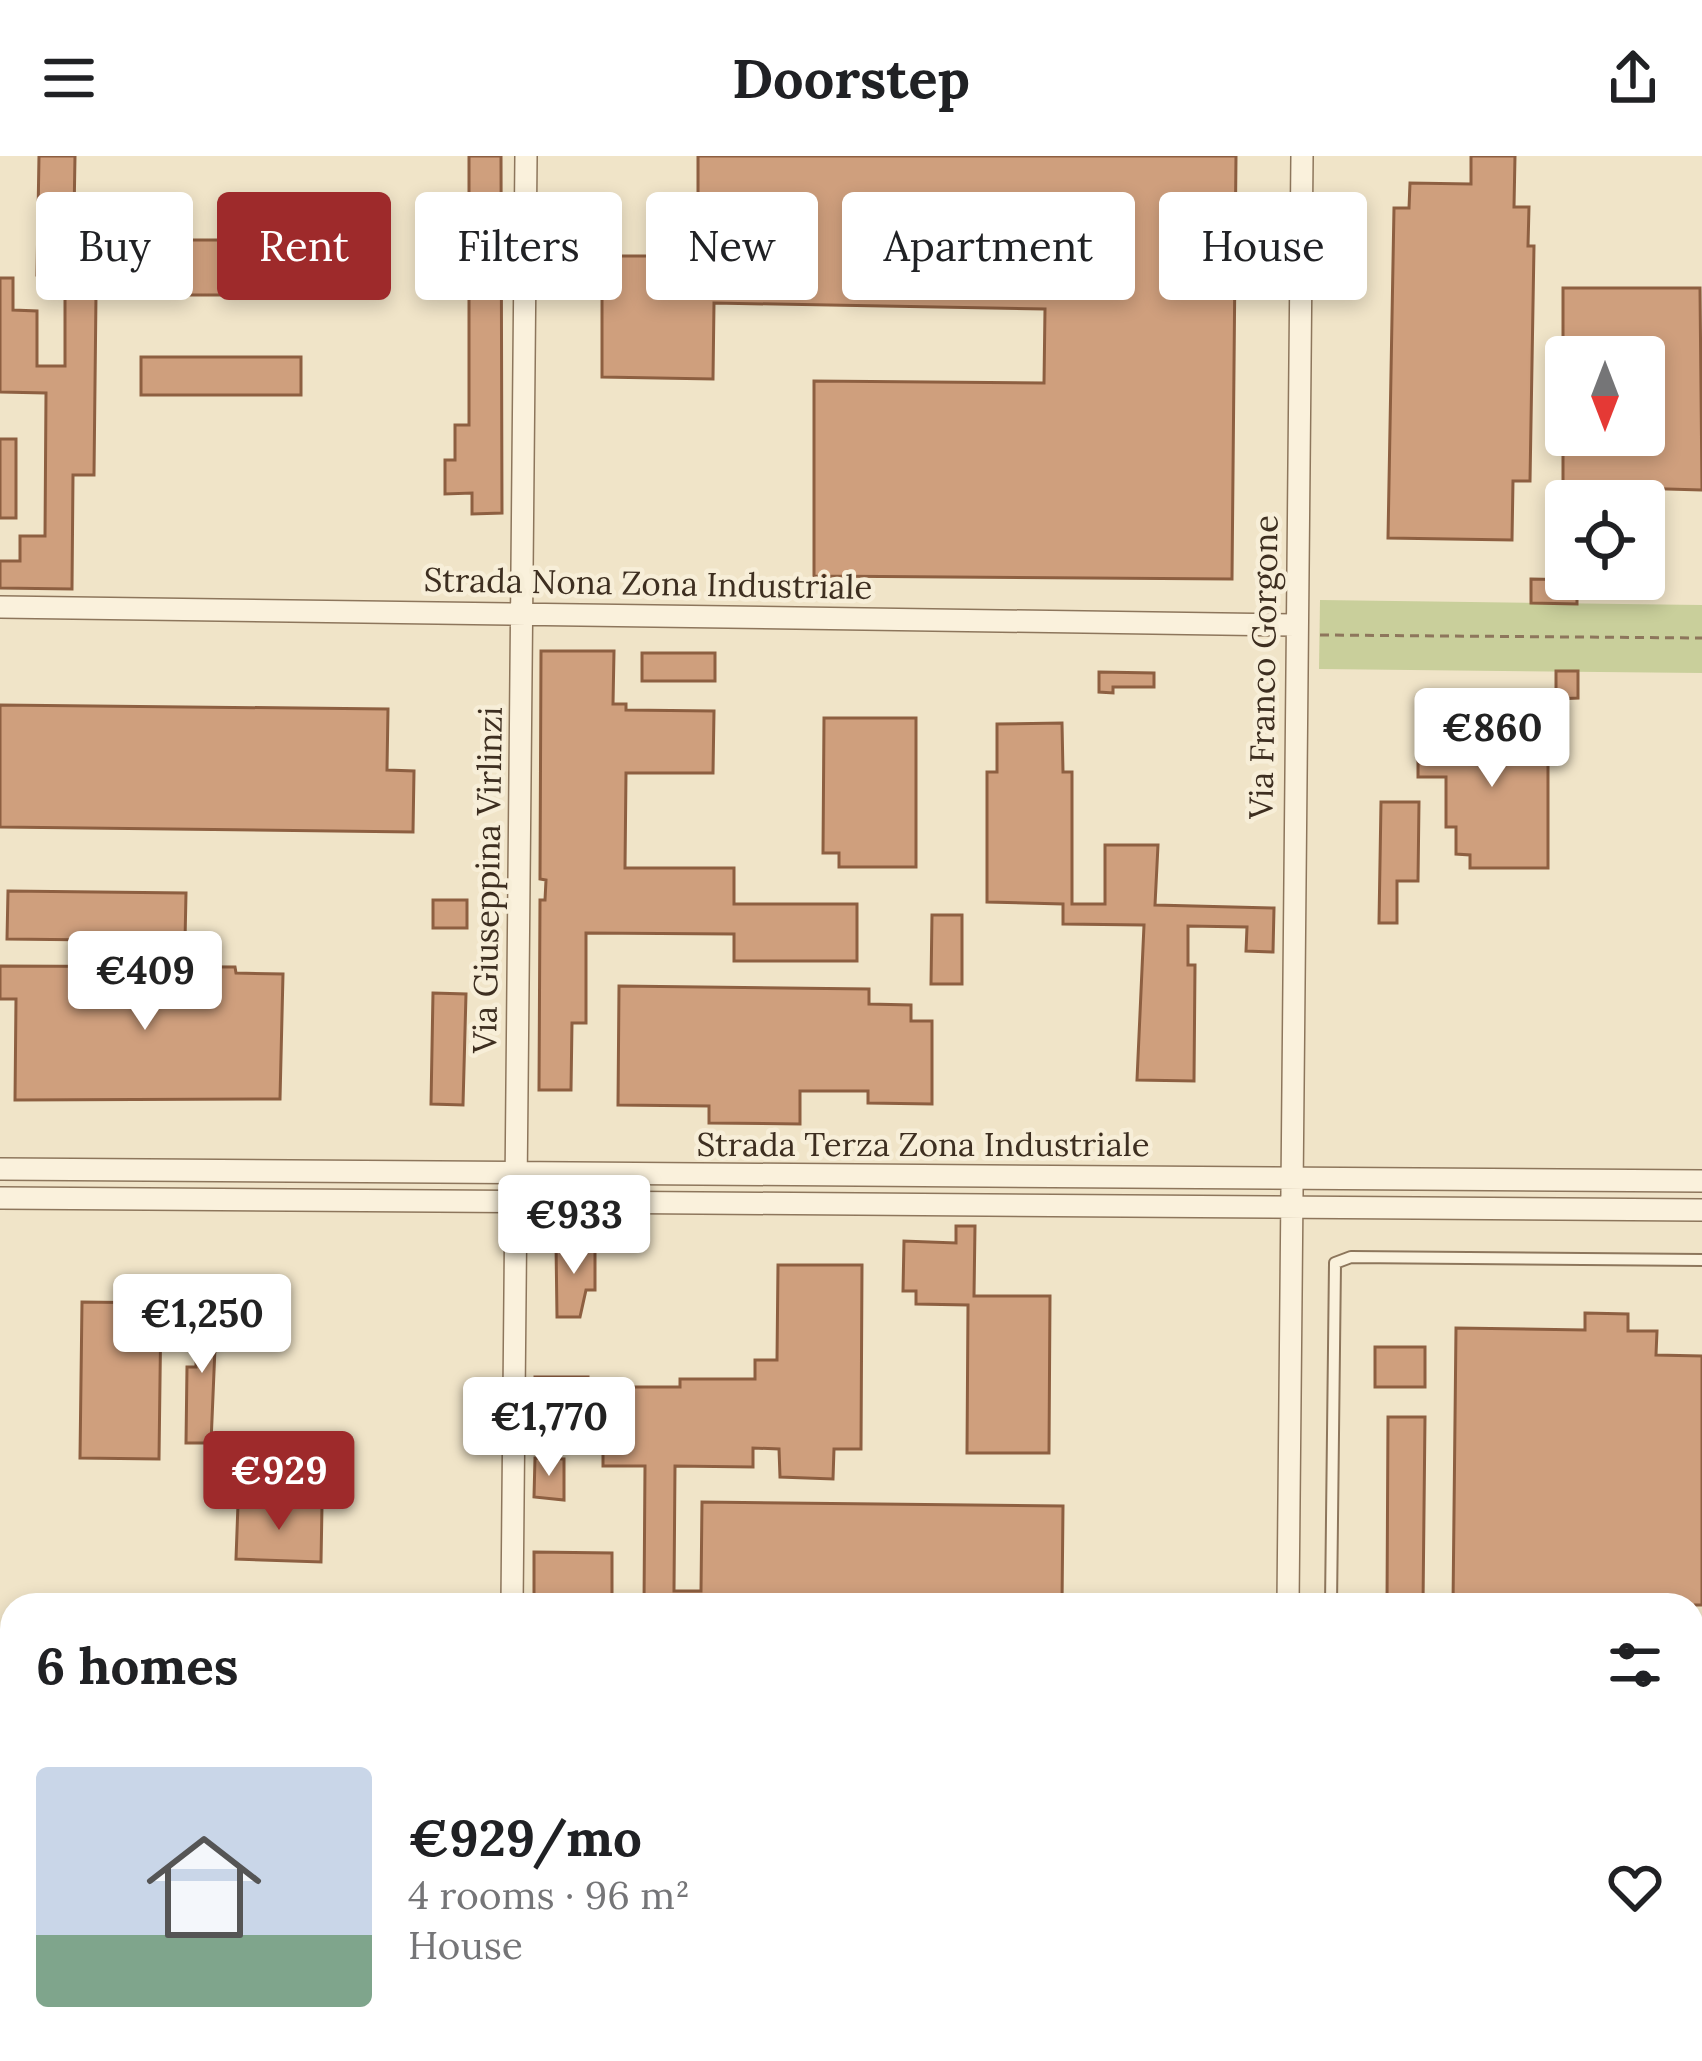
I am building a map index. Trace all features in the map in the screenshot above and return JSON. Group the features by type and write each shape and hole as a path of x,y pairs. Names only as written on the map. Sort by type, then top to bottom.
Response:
{"street":[{"name":"Via Giuseppina Virlinzi","path":"512,1593 526,156"},
{"name":"Via Franco Gorgone","path":"1292,1209 1303,156"},
{"name":"Strada Nona Zona Industriale","path":"0,607 1296,630"},
{"name":"Strada Terza Zona Industriale","path":"0,1169 1702,1181"},
{"name":"Strada Terza Zona Industriale","path":"0,1198 1702,1210"},
{"path":"1288,1593 1292,1209"}],"lane":[{"path":"1331,1593 1335,1263 1352,1257 1702,1260"}],"path":[{"path":"1296,630 1702,638"}],"green space":[{"path":"1320,600 1702,605 1702,673 1319,669"}],"building":[{"path":"39,156 75,156 74,192 38,192"},
{"path":"469,156 501,156 501,192 469,192"},
{"path":"698,156 1236,156 1236,192 1159,192 1159,300 1235,300 1232,579 814,576 814,381 1044,383 1045,309 714,303 713,379 602,377 602,300 622,300 622,256 646,256 646,300 818,300 818,192 698,192"},
{"path":"1471,156 1515,156 1514,207 1529,207 1528,246 1534,246 1530,481 1513,481 1512,540 1388,538 1394,208 1409,208 1410,183 1471,184"},
{"path":"193,240 217,240 217,295 193,295"},
{"path":"0,278 13,278 13,310 37,311 37,366 65,366 65,300 96,300 94,475 73,475 72,589 0,588 0,561 20,561 20,536 45,536 46,393 0,392"},
{"path":"1563,288 1700,288 1702,490 1665,489 1665,480 1563,480 1563,456 1665,456 1665,336 1563,336"},
{"path":"469,300 501,300 502,513 472,514 472,493 445,494 445,460 455,460 455,425 469,425"},
{"path":"141,357 301,357 301,395 141,395"},
{"path":"0,439 16,439 16,518 0,518"},
{"path":"1531,579 1545,579 1545,600 1577,600 1577,604 1531,603"},
{"path":"541,651 614,651 613,704 626,704 626,710 714,711 713,773 626,773 625,868 734,868 734,904 857,904 857,961 734,961 734,934 586,933 586,1023 572,1023 571,1090 539,1090 540,900 545,900 546,880 540,879"},
{"path":"642,653 715,653 715,681 642,681"},
{"path":"1556,671 1578,671 1578,698 1556,699"},
{"path":"1099,672 1154,673 1154,687 1113,687 1113,693 1099,692"},
{"path":"0,705 388,709 387,770 414,771 413,832 0,827"},
{"path":"824,718 916,718 916,867 839,867 839,853 823,853"},
{"path":"1062,723 1063,772 1072,772 1072,904 1105,904 1105,845 1158,845 1155,905 1274,908 1273,952 1246,951 1247,927 1188,926 1188,965 1195,965 1194,1081 1137,1080 1144,925 1063,924 1063,904 987,902 987,772 997,772 997,724"},
{"path":"1418,724 1548,725 1548,868 1470,868 1470,855 1456,854 1456,827 1446,827 1446,777 1418,777"},
{"path":"1381,802 1419,802 1418,881 1397,881 1397,923 1379,923"},
{"path":"8,891 186,893 185,941 7,939"},
{"path":"433,900 467,900 467,928 433,928"},
{"path":"932,915 962,915 962,984 931,984"},
{"path":"0,966 235,967 236,973 283,974 280,1099 15,1100 16,999 0,999"},
{"path":"619,986 869,989 869,1004 911,1005 911,1021 932,1021 932,1104 868,1103 868,1091 800,1091 800,1124 709,1123 709,1106 618,1105"},
{"path":"433,993 466,994 463,1105 431,1104"},
{"path":"956,1226 975,1226 974,1296 1050,1296 1049,1453 967,1453 968,1305 916,1304 916,1291 903,1291 904,1241 956,1243"},
{"path":"556,1243 595,1243 595,1290 586,1290 580,1317 557,1317"},
{"path":"778,1265 862,1265 861,1449 834,1449 833,1479 780,1477 779,1449 753,1448 753,1467 675,1466 674,1591 701,1591 702,1502 1063,1506 1062,1593 644,1593 645,1466 603,1466 603,1387 680,1387 680,1379 755,1379 755,1360 777,1360"},
{"path":"197,1300 217,1300 211,1443 186,1443 187,1367 196,1367"},
{"path":"82,1302 161,1303 159,1459 80,1458"},
{"path":"1585,1313 1628,1314 1628,1331 1657,1331 1656,1355 1702,1356 1702,1593 1453,1593 1456,1328 1585,1330"},
{"path":"1375,1347 1425,1347 1425,1387 1375,1387"},
{"path":"535,1377 588,1377 588,1391 535,1391"},
{"path":"1388,1417 1425,1417 1423,1593 1387,1593"},
{"path":"535,1458 564,1459 564,1500 534,1497"},
{"path":"238,1504 322,1506 321,1562 236,1559"},
{"path":"534,1552 612,1553 612,1593 534,1593"}]}
